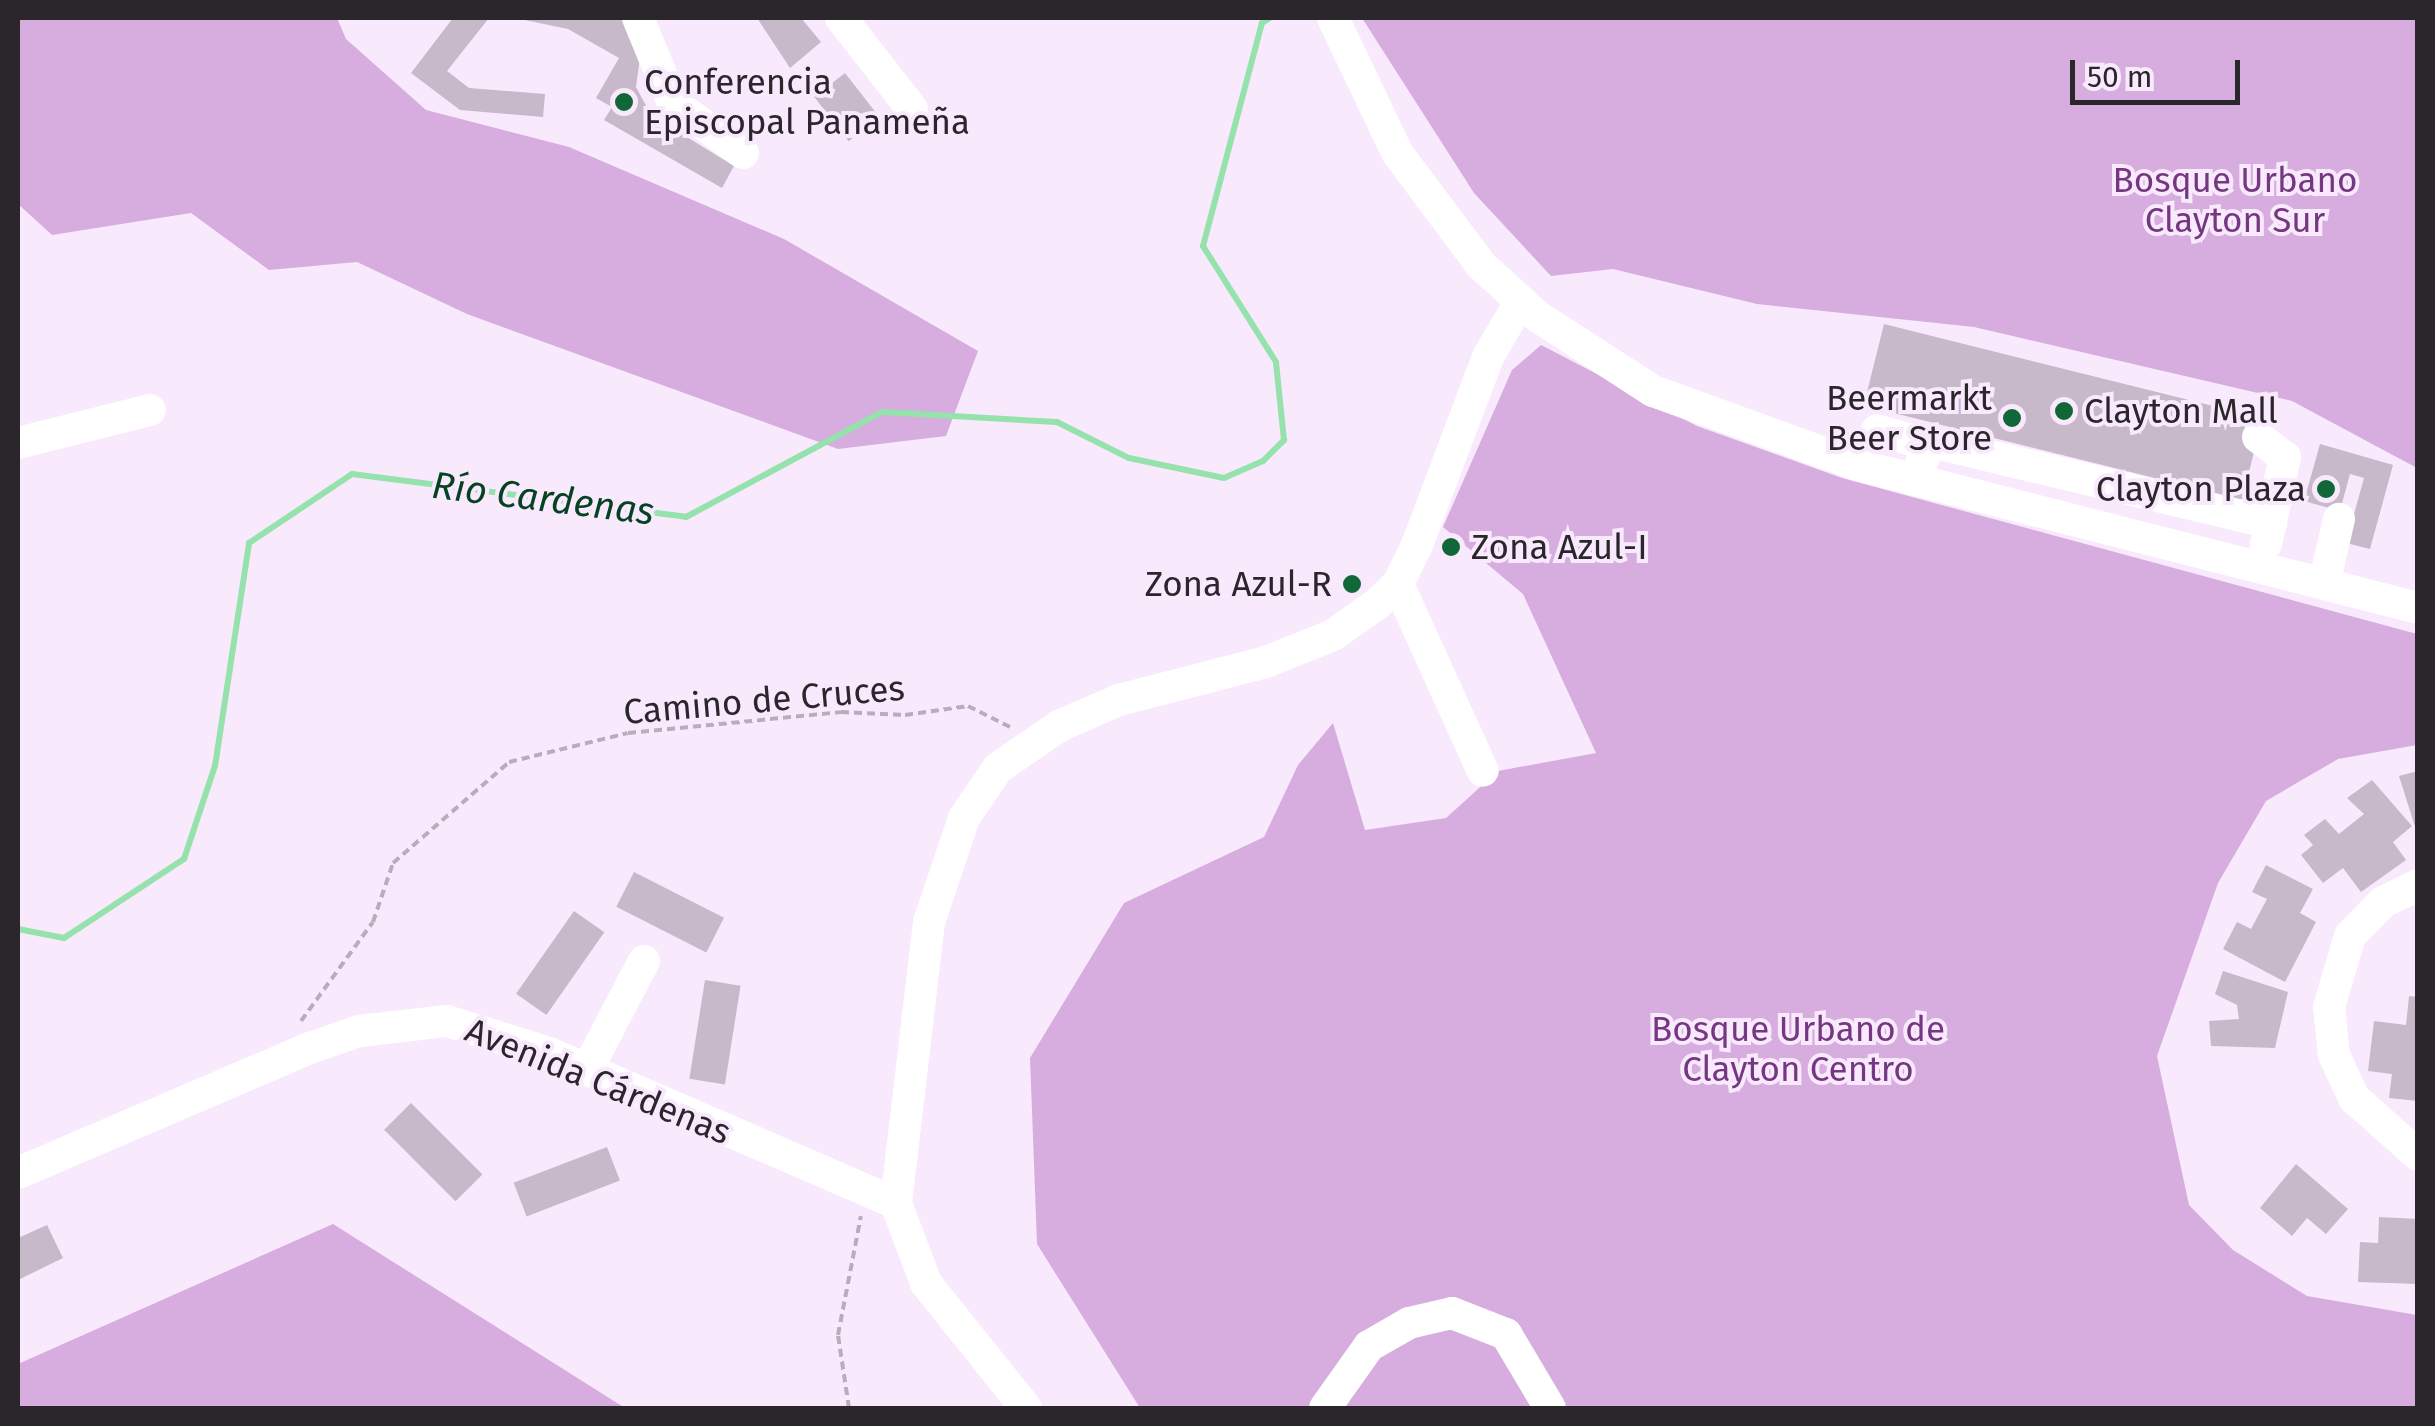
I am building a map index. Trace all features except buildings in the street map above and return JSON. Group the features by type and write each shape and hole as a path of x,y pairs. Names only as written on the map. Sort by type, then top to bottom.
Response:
{"street":[{"path":"638,18 673,103 743,153"},
{"path":"841,18 912,110"},
{"path":"1339,27 1398,154 1481,265 1520,302 1564,334 1653,390 1708,414 1914,479 2418,608"},
{"path":"1481,265 1494,312 1488,357"},
{"path":"1026,1408 926,1283 880,1200 933,899 977,791 1059,726 1118,700 1266,662 1333,635 1398,584 1488,357 1520,302"},
{"path":"1488,357 1529,334 1564,334"},
{"path":"18,444 150,410"},
{"path":"1877,430 2272,523"},
{"path":"2258,437 2285,457 2259,568"},
{"path":"1914,479 1926,444"},
{"path":"2324,584 2339,519"},
{"path":"1398,584 1483,771"},
{"path":"2418,885 2383,902 2350,936 2328,1007 2334,1054 2354,1098 2418,1155"},
{"path":"587,1070 644,961"},
{"name":"Avenida Cárdenas","path":"18,1173 359,1031 448,1020 587,1070 880,1200"},
{"path":"1325,1408 1369,1346 1410,1322 1452,1313 1506,1334 1550,1408"}],"path":[{"name":"Camino de Cruces","path":"298,1024 373,922 393,863 509,762 628,733 841,712 906,715 968,706 1014,729"},
{"path":"849,1408 838,1334 880,1200"}],"green space":[{"path":"18,18 337,18 346,39 426,110 569,147 784,239 978,351 946,436 838,449 467,314 357,262 269,270 191,213 52,235 18,204"},
{"name":"Bosque Urbano Clayton Sur","path":"1362,18 2417,18 2417,468 2292,401 1974,327 1757,304 1613,269 1551,276 1474,193"},
{"name":"Bosque Urbano de Clayton Centro","path":"1541,345 1697,426 1842,478 2417,634 2417,745 2338,759 2266,801 2218,883 2157,1056 2189,1205 2233,1250 2307,1296 2417,1315 2417,1408 1140,1408 1037,1244 1030,1058 1124,903 1264,837 1298,765 1333,723 1365,830 1446,818 1498,771 1596,753 1523,594 1443,527 1512,370"},
{"path":"333,1224 625,1408 18,1408 18,1364"}],"waterway":[{"name":"Río Cardenas","path":"18,929 64,938 184,859 215,766 249,543 352,474 686,517 882,412 1057,422 1129,458 1224,478 1263,461 1284,440 1276,362 1203,246 1262,23 1270,18"}],"place":[{"name":"Conferencia Episcopal Panameña","path":"624,102"},
{"name":"Clayton Mall","path":"2064,411"},
{"name":"Beermarkt Beer Store","path":"2012,418"},
{"name":"Clayton Plaza","path":"2326,489"},
{"name":"Zona Azul-I","path":"1451,547"},
{"name":"Zona Azul-R","path":"1352,584"}]}
